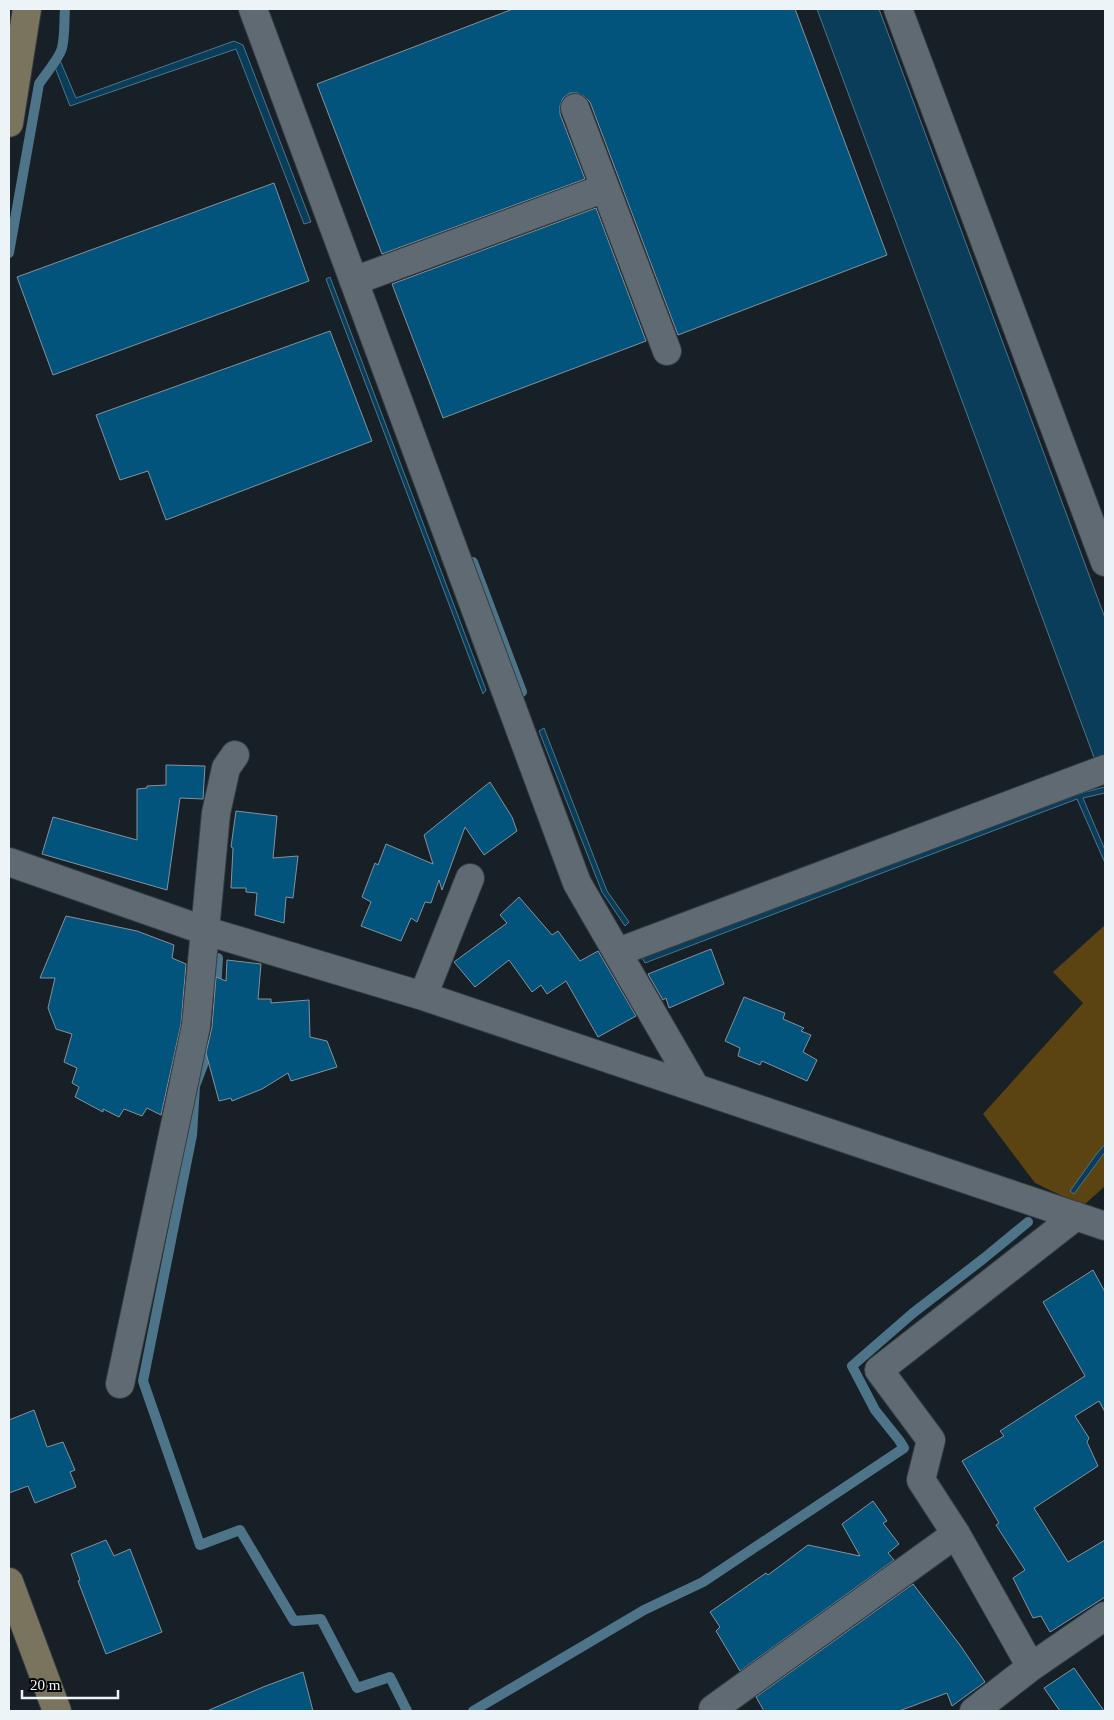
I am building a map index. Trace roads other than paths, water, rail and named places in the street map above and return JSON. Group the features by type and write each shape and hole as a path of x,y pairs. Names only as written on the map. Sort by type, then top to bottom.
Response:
{"street":[{"path":"9,123 28,9"},
{"path":"253,9 577,883 695,1087"},
{"path":"898,9 1105,562"},
{"path":"575,108 667,350"},
{"path":"354,282 605,188"},
{"path":"120,1384 196,1026 216,813 226,768 234,755"},
{"path":"618,952 1105,769"},
{"path":"9,862 206,931 423,996 1105,1226"},
{"path":"423,996 470,878"},
{"path":"1031,1667 956,1534 921,1480 931,1440 879,1370 1076,1216"},
{"path":"714,1711 713,1709 956,1534"},
{"path":"9,1582 57,1711"},
{"path":"974,1711 1031,1667 1105,1616"}],"water":[{"path":"817,9 879,9 1105,618 1105,787"},
{"path":"234,41 243,45 311,222 304,224 236,49 70,106 53,62 59,58 76,98"},
{"path":"330,277 486,690 483,694 326,279"},
{"path":"544,728 607,891 629,922 625,926 602,892 539,731"},
{"path":"1105,787 1105,793 1083,798 1105,850 1105,863 1077,799 645,963 639,952 1085,792"},
{"path":"1105,1144 1105,1152 1074,1194 1070,1191"}],"waterway":[{"path":"9,253 39,84 61,52 65,9"},
{"path":"473,562 522,692"},
{"path":"216,990 218,958"},
{"path":"211,1044 195,1086 192,1135 143,1381 200,1545 240,1530 294,1621 321,1619 357,1688 390,1677 407,1711"},
{"path":"473,1711 644,1610 703,1582 904,1448 875,1410 852,1366 913,1313 1028,1222"}]}
